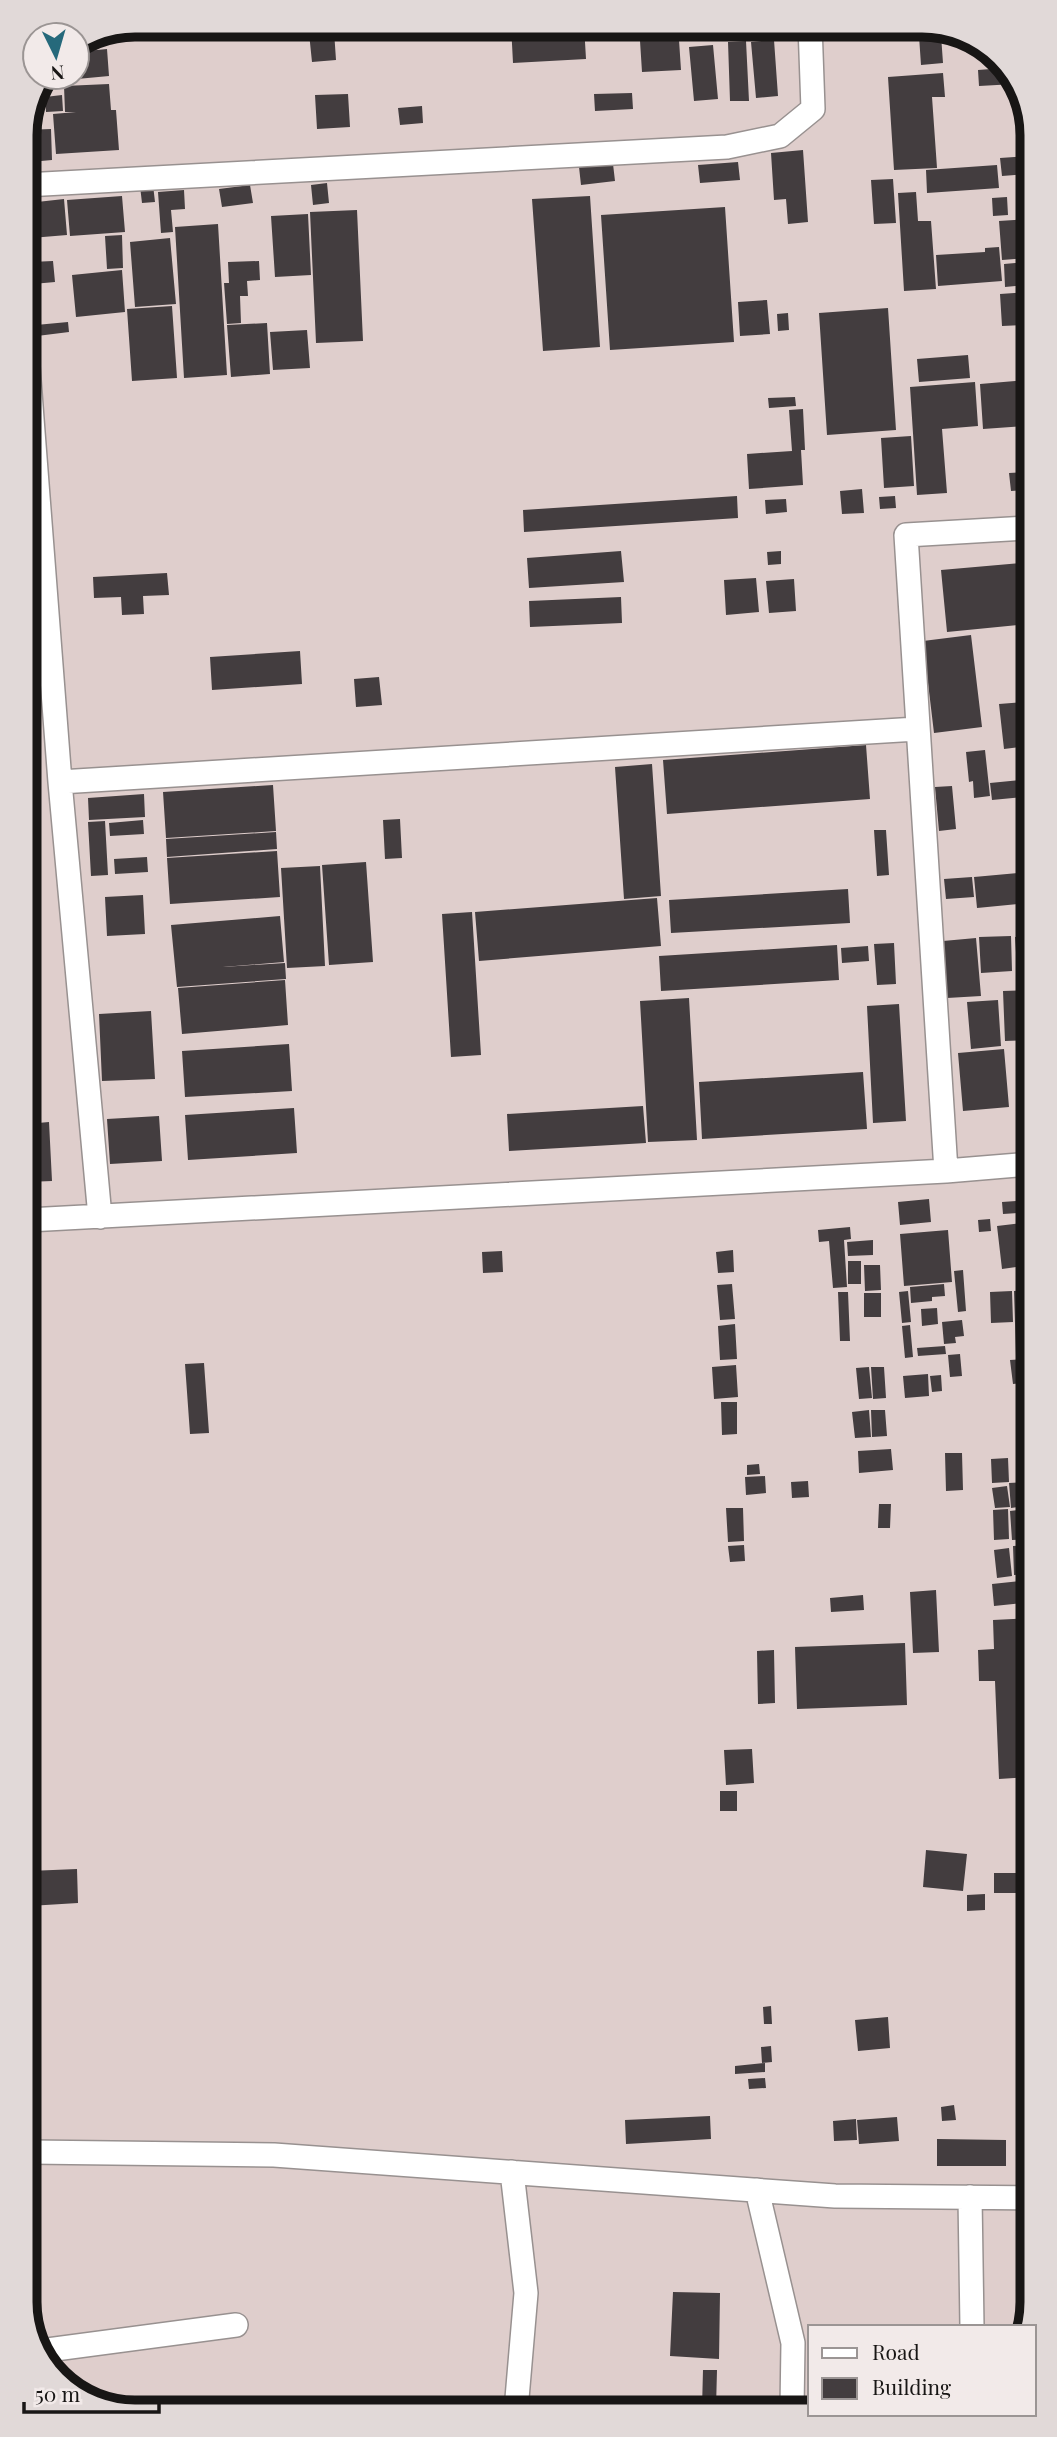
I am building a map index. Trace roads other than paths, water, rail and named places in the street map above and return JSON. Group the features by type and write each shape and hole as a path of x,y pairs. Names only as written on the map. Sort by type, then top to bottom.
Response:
{"street":[{"path":"37,184 727,147 780,136 813,109 810,37"},
{"path":"37,484 60,782 100,1217"},
{"path":"946,1171 906,535 1020,528"},
{"path":"60,782 917,729"},
{"path":"37,1220 946,1171 1020,1165"},
{"path":"37,2152 274,2155 835,2196 1020,2197"},
{"path":"512,2172 526,2293 517,2400"},
{"path":"757,2190 793,2343 792,2400"},
{"path":"970,2197 972,2325"},
{"path":"50,2350 236,2325"}]}
